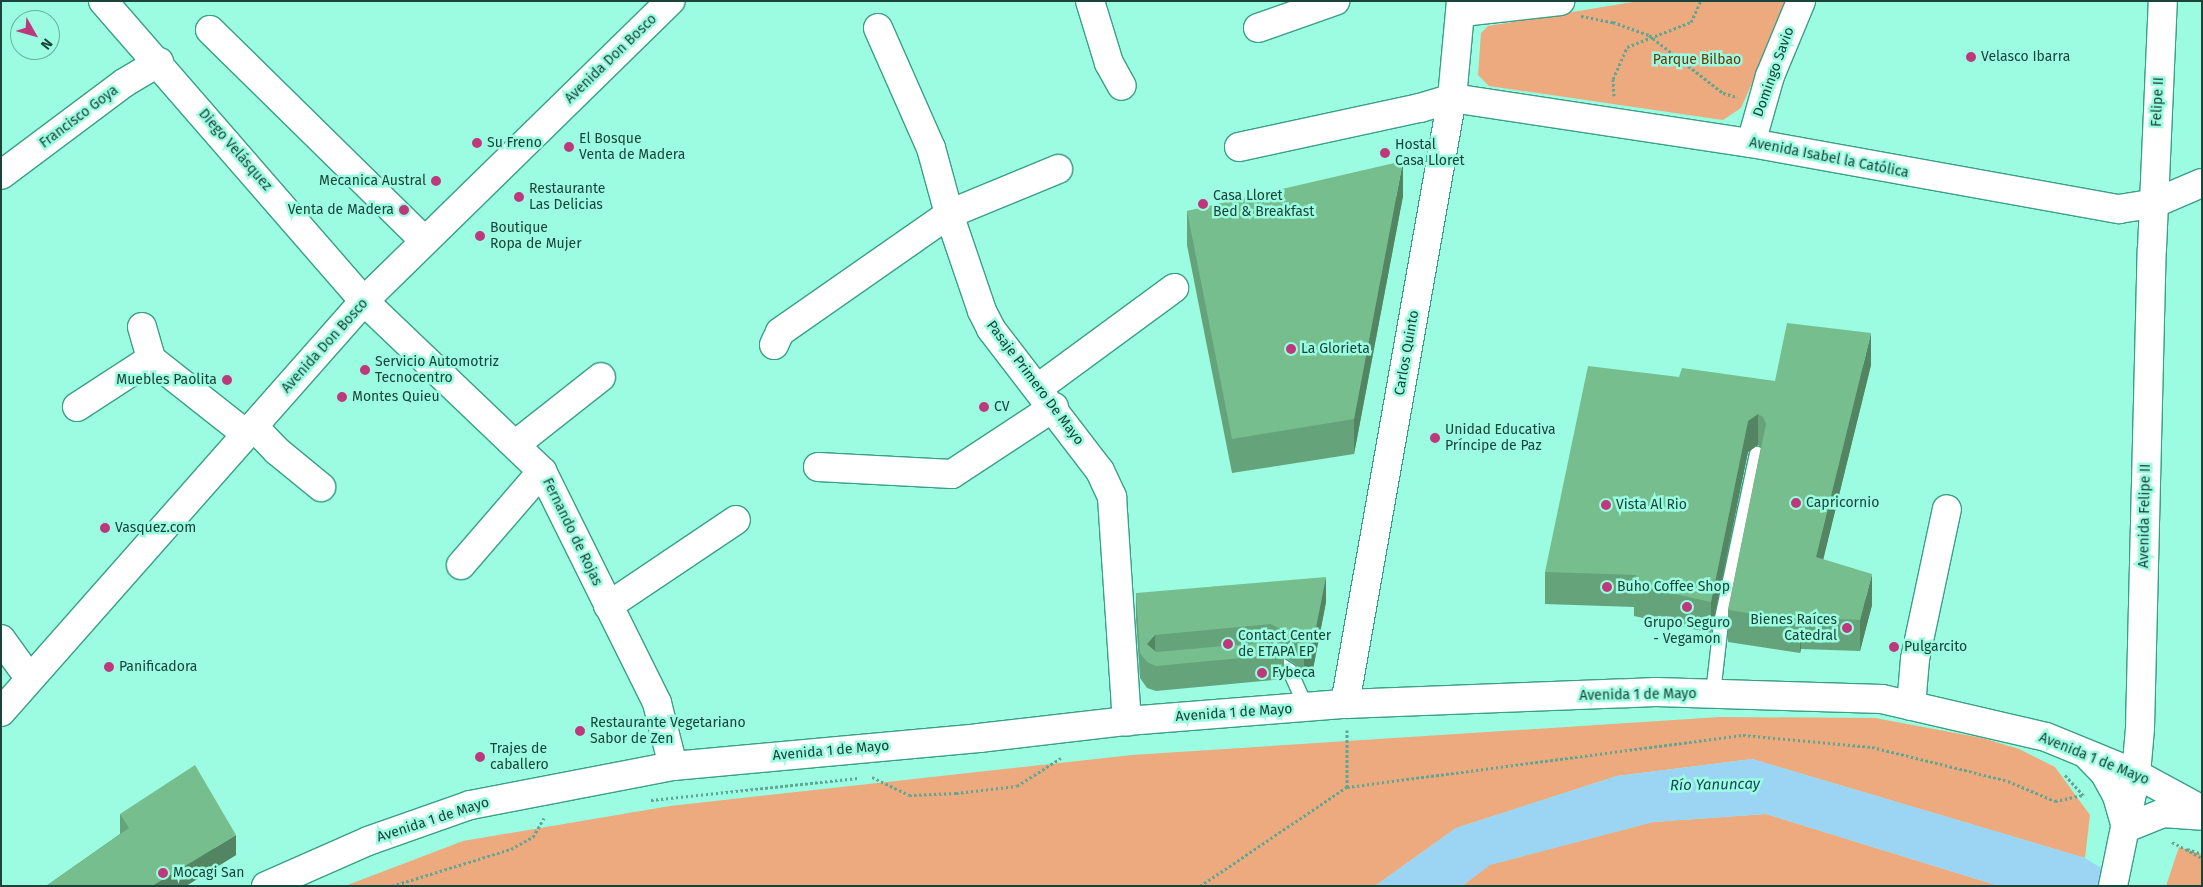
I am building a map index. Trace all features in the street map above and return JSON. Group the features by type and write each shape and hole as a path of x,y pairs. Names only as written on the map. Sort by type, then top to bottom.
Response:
{"street":[{"name":"Diego Velásquez","path":"103,1 159,62 364,300"},
{"name":"Avenida Don Bosco","path":"1,712 364,300 670,1"},
{"path":"1090,1 1109,63 1122,86"},
{"path":"1258,28 1335,1"},
{"name":"Domingo Savio","path":"1751,143 1760,103 1800,1"},
{"name":"Felipe II","path":"2155,203 2163,1"},
{"path":"1461,6 1555,2"},
{"name":"Carlos Quinto","path":"1346,717 1452,98 1461,6"},
{"name":"Pasaje Primero De Mayo","path":"878,28 931,148 949,214 982,311 991,328 1100,471 1112,497 1127,721"},
{"path":"210,30 425,241"},
{"name":"Francisco Goya","path":"1,175 124,83 159,62"},
{"path":"1239,147 1420,108 1452,98"},
{"name":"Avenida Isabel la Católica","path":"1452,98 1751,143 2119,209 2155,203 2202,183"},
{"path":"774,345 780,332 949,214 1058,168"},
{"name":"Avenida Felipe II","path":"2126,828 2136,774 2155,203"},
{"path":"818,467 952,474 1046,398 1174,288"},
{"name":"Fernando de Rojas","path":"364,300 484,418 516,444 542,471 657,703 673,766"},
{"path":"142,327 151,359 250,430 321,487"},
{"path":"77,407 151,359"},
{"path":"516,444 600,377"},
{"path":"460,565 542,471"},
{"path":"1912,706 1915,659 1947,509"},
{"path":"608,606 736,520"},
{"path":"1,639 30,679"},
{"name":"Avenida 1 de Mayo","path":"266,886 368,841 470,805 673,766 979,738 1127,721 1306,708 1346,717 1656,692 1882,699 2046,737 2136,774 2202,810"},
{"path":"2083,752 2105,774 2117,796 2126,828 2113,886"},
{"path":"2126,828 2164,813 2202,816"}],"lane":[{"path":"1713,694 1721,623 1758,454"},
{"path":"1252,660 1271,658 1290,671 1306,708"}],"path":[{"path":"1614,121 1614,79 1627,47 1691,22 1701,1"},
{"path":"1555,2 1585,17 1613,22 1653,38 1723,93 1760,103"},
{"path":"1346,717 1356,729"},
{"path":"1337,730 1346,717"},
{"path":"1346,717 1347,787"},
{"path":"1200,886 1347,787 1743,735 1872,748 2008,781 2055,801"},
{"path":"642,800 876,776 893,790 910,796 956,793 1017,786 1064,756"},
{"path":"2061,770 2083,795"},
{"path":"392,886 511,849 533,837 550,812"},
{"path":"2202,854 2179,847 2202,858"}],"green space":[{"name":"Parque Bilbao","path":"1639,1 1788,1 1741,108 1723,120 1489,86 1478,75 1481,33 1488,26"},
{"path":"1720,717 1875,718 1982,738 2019,749 2055,767 2090,815 2085,858 1752,759 1617,776 1456,828 1375,886 345,886 463,841 670,806 1132,755"},
{"path":"1766,814 1999,886 1462,886 1489,865 1653,822"},
{"path":"2179,847 2202,854 2202,886 2166,886"}],"water":[{"name":"Río Yanuncay","path":"1752,759 2085,858 2130,886 1999,886 1766,814 1653,822 1490,865 1462,886 1375,886 1456,828 1617,776"}],"building":[{"name":"La Glorieta","path":"1403,161 1354,419 1232,439 1187,211"},
{"path":"1787,323 1871,333 1816,557 1872,574 1860,620 1801,617 1800,621 1728,610 1766,424 1763,417 1758,414 1748,421 1711,602 1634,585 1636,575 1545,572 1588,366 1679,377 1682,368 1775,381"},
{"path":"1326,577 1313,643 1304,652 1295,638 1271,624 1155,635 1147,644 1156,652 1269,642 1284,654 1156,666 1147,662 1140,653 1136,593"},
{"path":"195,765 236,835 152,886 46,886 129,828 120,814"}],"place":[{"name":"Velasco Ibarra","path":"1971,57"},
{"name":"Su Freno","path":"477,143"},
{"name":"El Bosque Venta de Madera","path":"569,147"},
{"name":"Hostal Casa Lloret","path":"1385,153"},
{"name":"Mecanica Austral","path":"436,181"},
{"name":"Restaurante Las Delicias","path":"519,197"},
{"name":"Casa Lloret Bed & Breakfast","path":"1203,204"},
{"name":"Venta de Madera","path":"404,210"},
{"name":"Boutique Ropa de Mujer","path":"480,236"},
{"name":"La Glorieta","path":"1291,349"},
{"name":"Servicio Automotriz Tecnocentro","path":"365,370"},
{"name":"Muebles Paolita","path":"227,380"},
{"name":"Montes Quieu","path":"342,397"},
{"name":"CV","path":"984,407"},
{"name":"Unidad Educativa Príncipe de Paz","path":"1435,438"},
{"name":"Capricornio","path":"1796,503"},
{"name":"Vista Al Rio","path":"1606,505"},
{"name":"Vasquez.com","path":"105,528"},
{"name":"Buho Coffee Shop","path":"1607,587"},
{"name":"Grupo Seguro - Vegamon","path":"1687,607"},
{"name":"Bienes Raíces Catedral","path":"1847,628"},
{"name":"Contact Center de ETAPA EP","path":"1228,644"},
{"name":"Pulgarcito","path":"1894,647"},
{"name":"Panificadora","path":"109,667"},
{"name":"Fybeca","path":"1262,673"},
{"name":"Restaurante Vegetariano Sabor de Zen","path":"580,731"},
{"name":"Trajes de caballero","path":"480,757"},
{"name":"Mocagi San","path":"163,873"}]}
